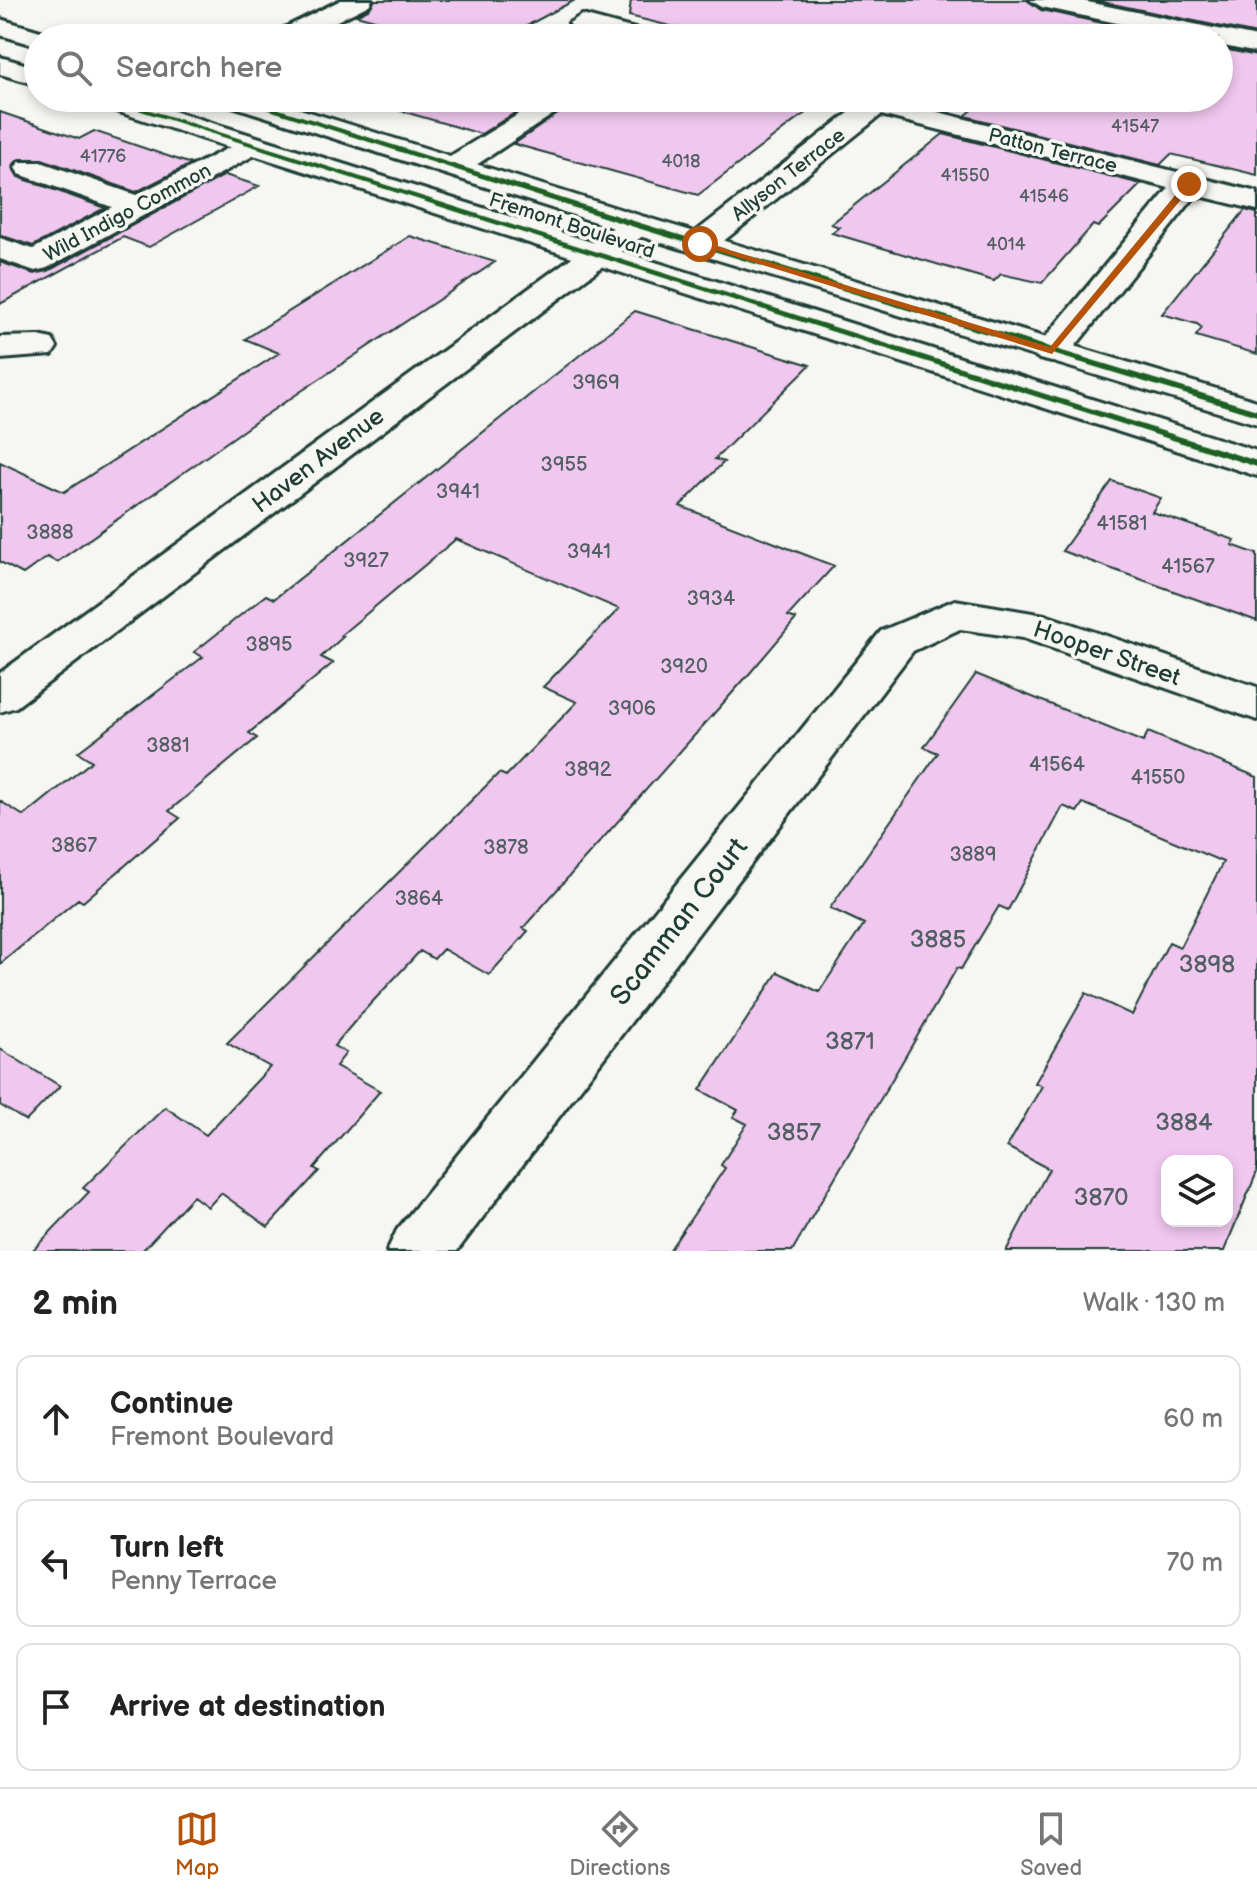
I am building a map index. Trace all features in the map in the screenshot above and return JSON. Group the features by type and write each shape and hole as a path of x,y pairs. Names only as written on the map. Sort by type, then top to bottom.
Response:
{"street":[{"path":"311,24 360,0"},
{"path":"1042,0 1157,24"},
{"path":"582,23 586,24"},
{"path":"0,27 24,34"},
{"path":"1233,40 1257,45"},
{"path":"1,66 24,73"},
{"name":"Fremont Boulevard","path":"170,112 252,145 1257,464"},
{"name":"Fremont Boulevard","path":"280,112 637,225 1257,413"},
{"path":"453,167 541,112"},
{"name":"Allyson Terrace","path":"700,244 850,112"},
{"name":"Patton Terrace","path":"905,112 1257,201"},
{"name":"Wild Indigo Common","path":"0,248 35,261 252,145"},
{"path":"30,168 139,206"},
{"path":"1052,351 1189,184"},
{"name":"Haven Avenue","path":"0,696 637,225"},
{"path":"0,348 39,347"},
{"name":"Hooper Street","path":"955,614 1029,625 1257,704"},
{"name":"Scamman Court","path":"419,1251 897,641 955,614"}],"building":[{"path":"375,0 575,0 530,24 390,24 356,15 370,8"},
{"path":"631,0 1027,0 1041,10 1107,24 662,24 629,16"},
{"path":"1093,0 1257,0 1257,34 1233,29 1233,24 1209,24"},
{"path":"1233,51 1257,56 1257,175 1171,154 1160,165 965,116 970,112 1233,112"},
{"path":"0,112 79,139 94,131 191,164 136,192 42,159 19,159 12,166 18,177 105,208 33,246 0,235"},
{"path":"405,112 516,112 481,134"},
{"path":"561,112 807,112 698,195 514,144"},
{"path":"943,134 1141,184 1098,227 1093,225 1042,283 1001,274 994,281 832,233 839,227 831,224"},
{"path":"225,175 259,186 149,247 123,237 0,304 0,262 34,274 48,271"},
{"path":"1245,210 1257,213 1257,354 1196,336 1202,328 1197,324 1162,314"},
{"path":"410,236 495,262 258,420 57,562 47,557 23,574 0,562 0,462 64,492 279,353 245,339"},
{"path":"635,311 810,365 715,459 724,462 680,506 834,566 788,616 796,619 523,928 528,931 489,975 443,949 434,959 420,951 361,1014 334,1046 346,1053 336,1066 380,1091 314,1168 319,1171 268,1227 221,1193 208,1207 193,1196 142,1251 32,1251 89,1192 83,1188 165,1107 206,1135 270,1067 227,1043 499,773 506,776 577,702 543,687 619,609 456,539 341,635 344,636 321,657 333,663 249,733 257,738 169,811 180,818 83,902 78,899 0,964 0,801 24,816 92,761 78,752 203,657 194,652 266,595 274,599"},
{"path":"1112,481 1161,498 1152,512 1235,540 1232,545 1257,554 1257,621 1062,551"},
{"path":"976,674 1143,742 1148,732 1257,777 1257,1172 1224,1251 1006,1251 1049,1169 1007,1147 1042,1086 1035,1083 1086,993 1132,1015 1169,942 1180,947 1223,862 1083,803 1077,812 1063,806 1008,910 999,906 961,969 957,968 792,1251 669,1251 725,1168 721,1165 747,1124 733,1117 738,1110 700,1090 778,972 819,992 864,924 830,908 938,753 924,747"},
{"path":"0,1049 60,1086 26,1121 0,1105"}],"cycle path":[{"path":"148,112 1257,464"},
{"path":"280,112 637,225 1257,413"}],"route":[{"path":"700,244 1052,351 1189,184"}]}
